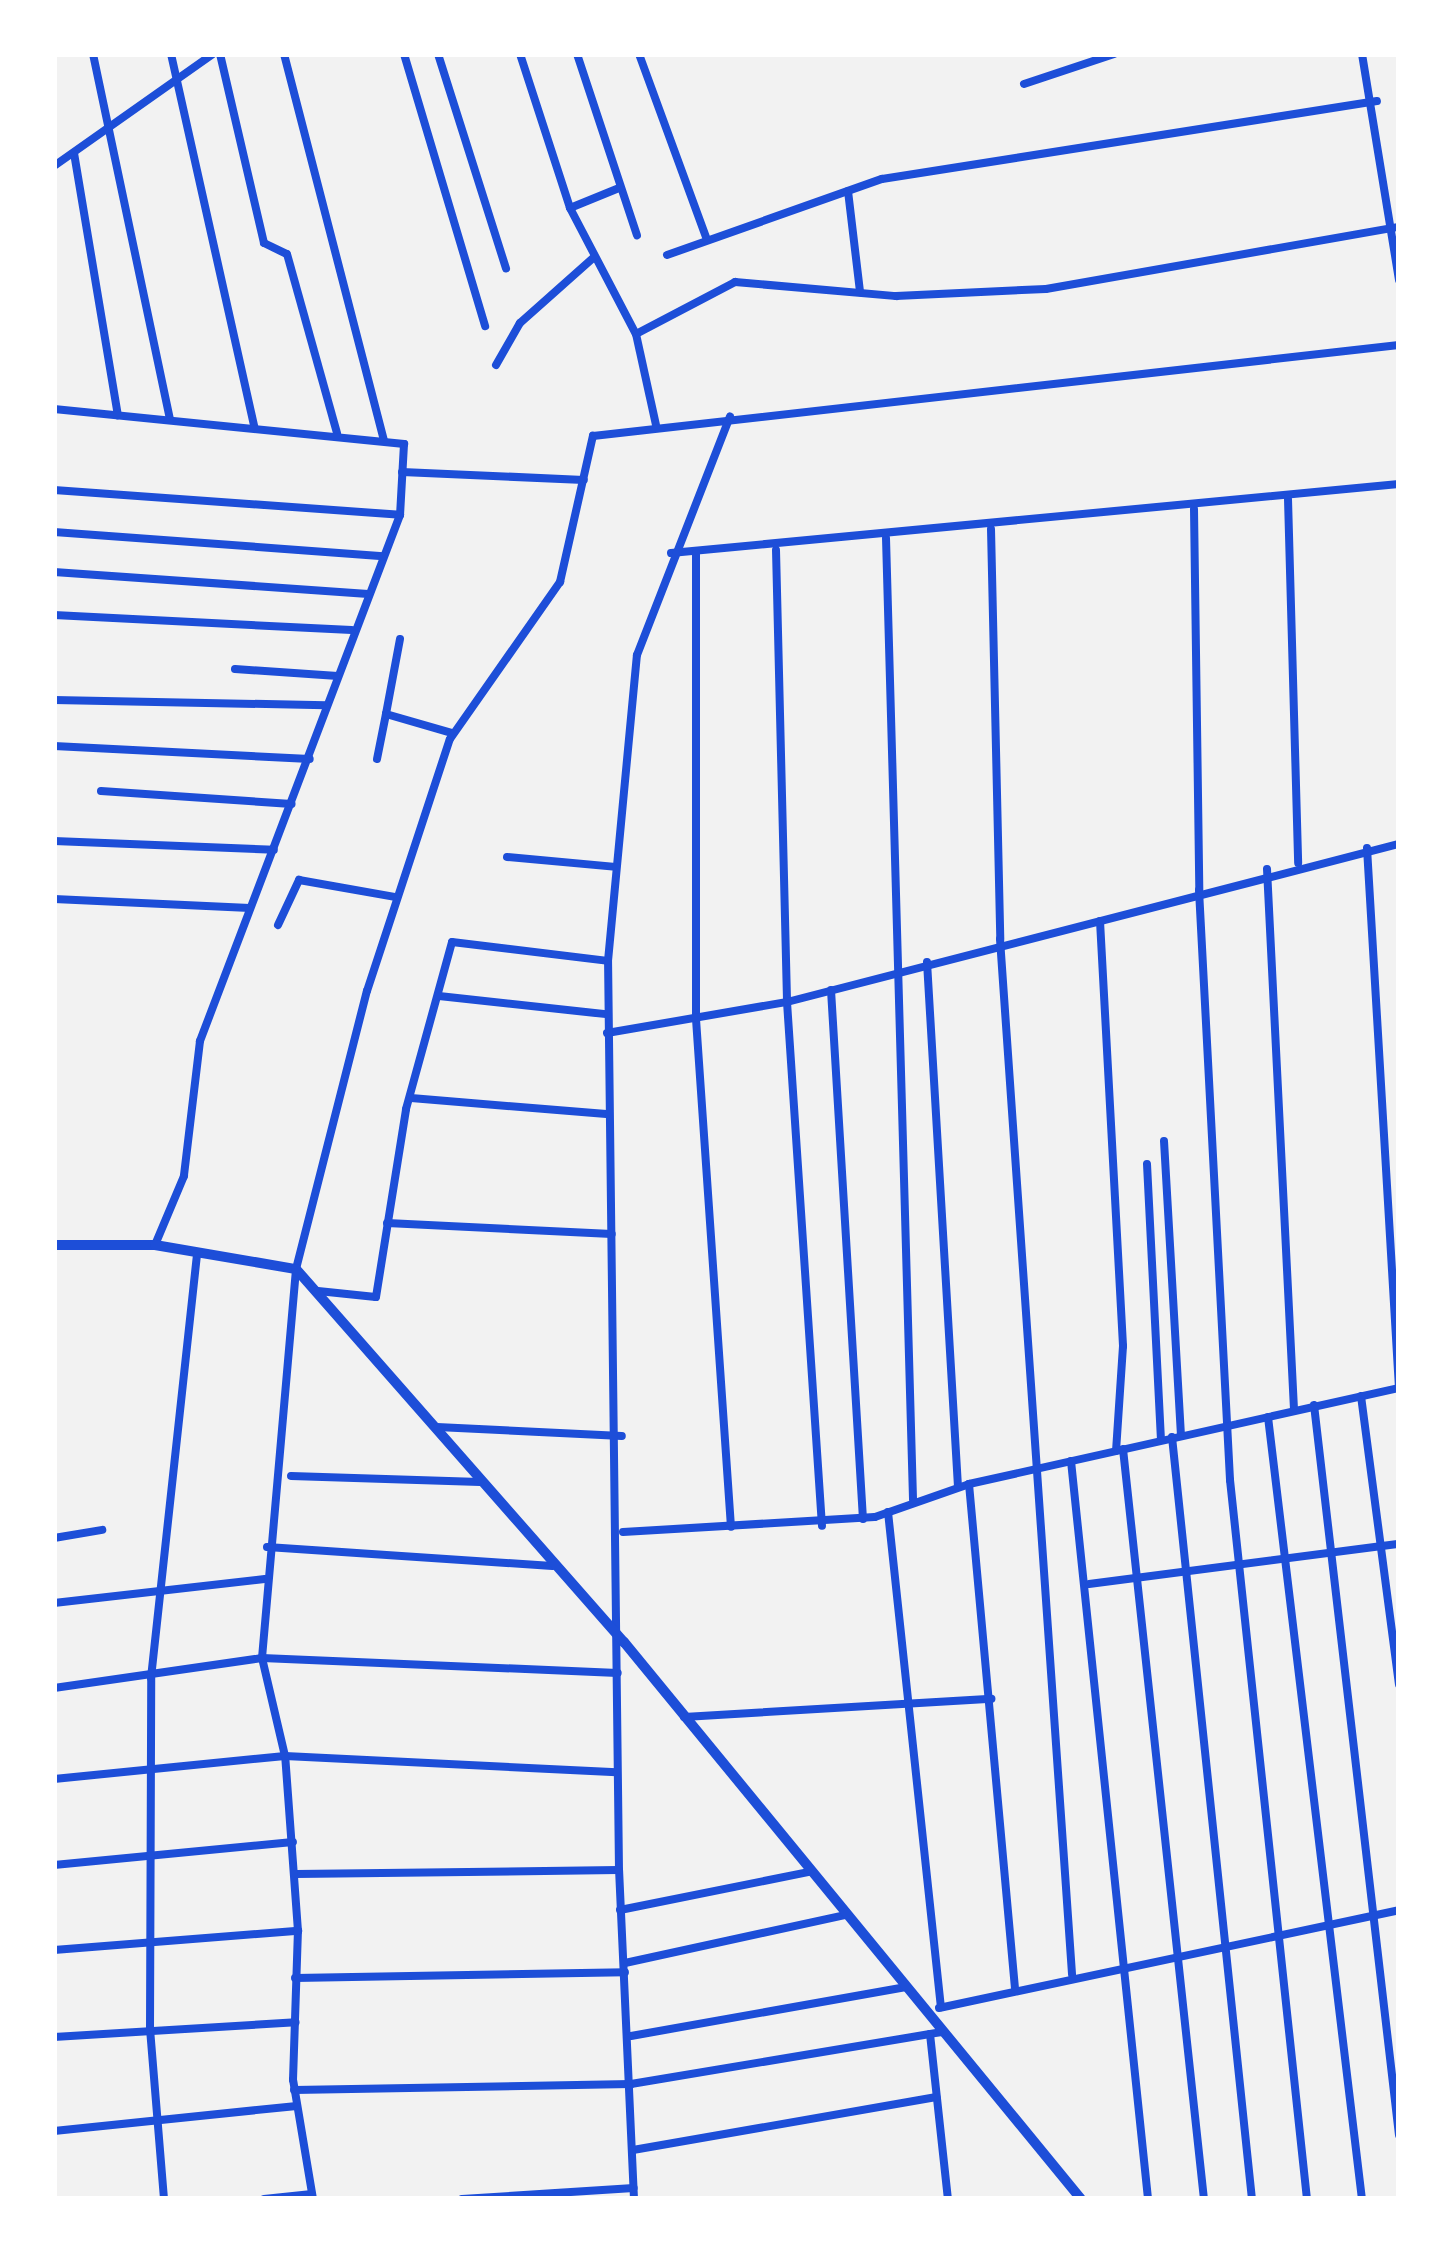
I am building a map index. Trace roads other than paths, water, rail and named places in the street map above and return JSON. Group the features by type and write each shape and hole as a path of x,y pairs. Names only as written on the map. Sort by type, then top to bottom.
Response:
{"street":[{"path":"93,54 170,419"},
{"path":"171,54 254,426"},
{"path":"54,166 108,131 175,77 216,54 264,243 287,254 337,433"},
{"path":"284,54 383,440"},
{"path":"404,54 485,326"},
{"path":"438,54 506,269"},
{"path":"520,54 570,208 636,334 656,425"},
{"path":"577,54 637,235"},
{"path":"639,54 706,237"},
{"path":"1024,84 1114,54"},
{"path":"1362,54 1376,101 1398,227 1399,280"},
{"path":"667,255 706,237 848,191 1376,101"},
{"path":"74,153 118,415"},
{"path":"570,208 619,188"},
{"path":"848,191 860,292"},
{"path":"636,334 735,282 860,292 1046,290 1398,227"},
{"path":"496,365 520,322 594,256"},
{"path":"264,2199 313,2196 294,2090 298,1931 286,1756 262,1658 267,1547 296,1269 395,897 452,733 545,611 595,434 1399,345"},
{"path":"54,409 403,442 400,515 200,1041 184,1176 155,1245"},
{"path":"462,2199 634,2193 631,2036 619,1870 622,1436 606,1114 608,961 637,655 671,553 730,416"},
{"path":"402,472 584,480"},
{"path":"671,553 776,550 1288,500 1399,484"},
{"path":"54,490 400,515"},
{"path":"1288,500 1298,863"},
{"path":"1193,509 1199,890 1238,1565 1307,2199"},
{"path":"991,529 1000,939 1030,1469 1072,1975"},
{"path":"54,532 383,556"},
{"path":"886,538 914,1500"},
{"path":"776,550 787,1002 822,1526"},
{"path":"695,553 696,1019 731,1527"},
{"path":"54,572 368,595"},
{"path":"54,615 353,630"},
{"path":"376,759 400,639"},
{"path":"235,669 338,676"},
{"path":"54,700 326,705"},
{"path":"386,714 452,733"},
{"path":"54,746 310,758"},
{"path":"101,791 292,805"},
{"path":"54,841 274,850"},
{"path":"607,1033 787,1002 1000,939 1100,920 1267,869 1399,844"},
{"path":"622,1532 822,1526 863,1519 1030,1469 1399,1388 1367,848"},
{"path":"507,856 616,867"},
{"path":"1267,869 1294,1409"},
{"path":"278,925 299,880 395,897"},
{"path":"54,899 250,908"},
{"path":"1100,920 1123,1346 1120,1450 1204,2199"},
{"path":"317,1291 376,1297 411,1098 456,939 608,961"},
{"path":"926,962 958,1487"},
{"path":"831,990 863,1519"},
{"path":"439,996 606,1014"},
{"path":"411,1098 606,1114"},
{"path":"1164,1142 1171,1437"},
{"path":"1147,1164 1171,1437 1189,1569 1252,2199"},
{"path":"387,1223 612,1234"},
{"path":"54,1245 155,1245 296,1269 552,1566 624,1642 926,2012 936,2033 1082,2199"},
{"path":"164,2199 153,2121 150,2030 151,1678 197,1252"},
{"path":"1361,1396 1399,1685"},
{"path":"1314,1405 1336,1552 1399,2135"},
{"path":"1268,1417 1362,2199"},
{"path":"436,1427 622,1436"},
{"path":"1071,1460 1089,1584 1148,2199"},
{"path":"291,1476 480,1482"},
{"path":"969,1484 1016,1988"},
{"path":"888,1512 940,2007"},
{"path":"54,1538 101,1530"},
{"path":"1089,1584 1399,1544"},
{"path":"267,1547 552,1566"},
{"path":"54,1603 265,1580"},
{"path":"54,1688 151,1678 262,1658 618,1672"},
{"path":"682,1717 991,1699"},
{"path":"54,1779 286,1756 617,1772"},
{"path":"54,1864 293,1842"},
{"path":"296,1874 619,1870"},
{"path":"620,1910 809,1872"},
{"path":"926,2012 1072,1975 1399,1910"},
{"path":"296,1978 625,1968 846,1916"},
{"path":"54,1949 298,1931"},
{"path":"631,2036 905,1987"},
{"path":"54,2037 296,2022"},
{"path":"294,2090 632,2084 936,2033"},
{"path":"936,2033 936,2097 948,2199"},
{"path":"633,2150 936,2097"},
{"path":"54,2131 298,2106"}]}
